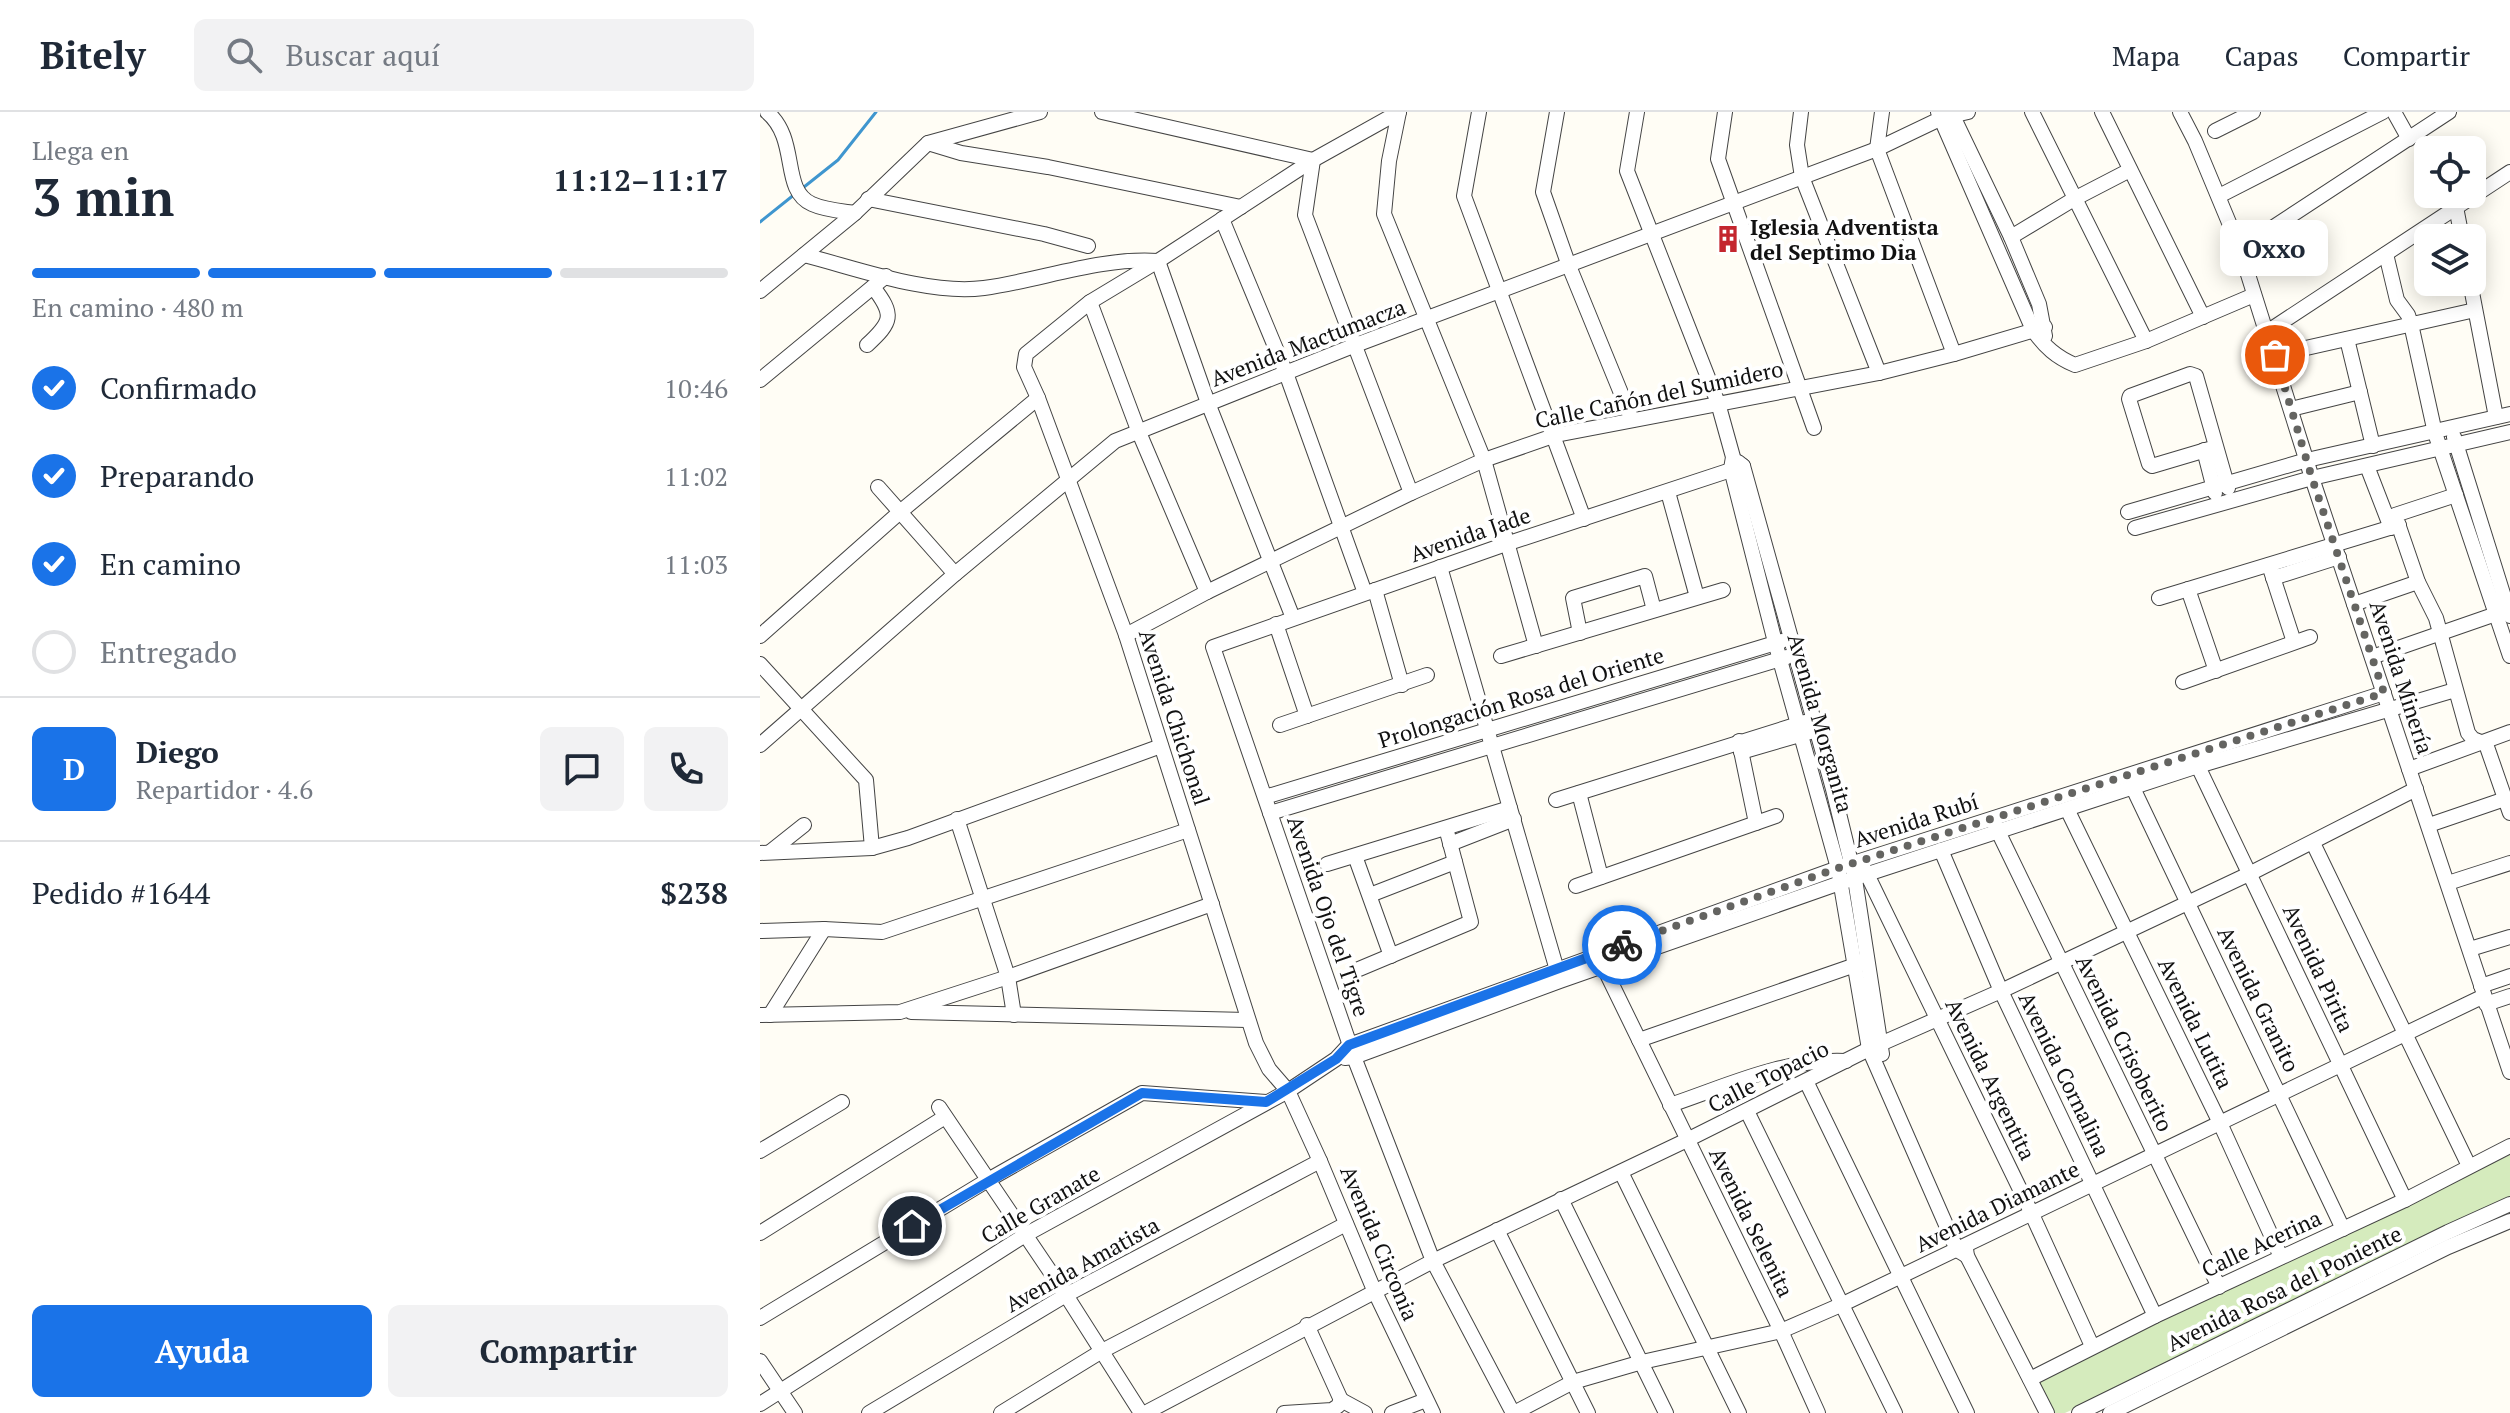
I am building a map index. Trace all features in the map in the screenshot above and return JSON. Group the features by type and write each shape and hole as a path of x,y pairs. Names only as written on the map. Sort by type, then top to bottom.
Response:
{"street":[{"path":"767,112 785,133 793,183 802,198 819,207 855,213"},
{"path":"760,291 855,213 928,143 1040,112"},
{"path":"1102,112 1313,160"},
{"path":"1207,592 1138,430 1090,302 1313,160 1399,112"},
{"path":"1399,112 1389,161 1384,214 1484,460 1536,646"},
{"path":"1479,112 1464,196 1556,435 1584,519"},
{"path":"1557,112 1543,192 1569,266 1632,420"},
{"name":"Avenida Morganita","path":"1637,112 1627,171 1718,403 1782,641 1815,725 1852,872 1874,1047 1963,1250 2047,1413"},
{"path":"1725,112 1718,159 1814,428"},
{"path":"1801,112 1797,145 1802,177 1879,373"},
{"path":"1882,112 1877,149 1954,354"},
{"name":"Avenida Mactumacza","path":"760,745 955,574 1115,441 1353,346 1877,149 1947,113 1968,112"},
{"path":"2032,112 2146,341"},
{"path":"2102,112 2203,317"},
{"name":"Avenida Minería","path":"2180,112 2240,249 2312,478 2510,1072"},
{"path":"2215,131 2253,112"},
{"path":"2219,196 2383,112"},
{"path":"2394,112 2409,139"},
{"path":"2240,249 2449,112"},
{"path":"1947,113 2011,237 2039,304 2039,329"},
{"path":"1947,113 2045,347 2059,358 2075,365 2146,341 2254,295"},
{"path":"928,143 961,153 1048,167 1241,207"},
{"path":"1313,160 1305,215 1411,493"},
{"path":"2011,237 2130,170"},
{"path":"2486,188 2510,172"},
{"path":"868,199 1044,234 1088,246"},
{"path":"2267,332 2455,208"},
{"path":"1222,219 1286,373 1341,528 1370,592 1402,685"},
{"path":"2386,254 2397,300 2411,324 2435,433 2503,615"},
{"path":"804,255 941,288 982,288 1132,259 1158,261"},
{"path":"1158,261 1208,403 1293,618"},
{"path":"760,380 886,276"},
{"path":"867,345 886,327 889,318 885,303 873,287"},
{"path":"2128,512 2307,460 2503,416 2472,296"},
{"name":"Avenida Chichonal","path":"1090,302 1026,354 1024,367 1126,635 1247,1020 1269,1069 1288,1091"},
{"path":"2275,355 2475,310"},
{"name":"Calle Cañón del Sumidero","path":"1126,635 1411,493 1484,460 1556,435 1879,373 2039,329"},
{"path":"2347,339 2373,446"},
{"path":"2210,449 2152,466 2130,396 2193,374 2224,502"},
{"path":"2291,409 2360,392"},
{"path":"760,636 900,512 1038,398"},
{"path":"2451,428 2503,615 2510,656"},
{"path":"2135,528 2312,478 2510,432"},
{"name":"Avenida Jade","path":"1213,647 1509,543 1668,492 1736,464"},
{"path":"2367,466 2395,523 2441,633 2469,736 2486,744 2508,806 2429,825"},
{"path":"878,487 955,574"},
{"path":"1668,492 1697,597"},
{"path":"2159,598 2271,572 2337,552 2456,495"},
{"path":"1440,567 1558,975"},
{"path":"2271,572 2294,642"},
{"path":"1580,633 1573,598 1645,576 1654,610"},
{"path":"2354,604 2418,582"},
{"path":"2188,589 2216,671"},
{"path":"1501,656 1723,590"},
{"path":"2372,657 2503,615"},
{"path":"1276,624 1307,716"},
{"path":"2183,682 2310,637"},
{"name":"Prolongación Rosa del Oriente","path":"1265,797 1782,641"},
{"name":"Avenida Ojo del Tigre","path":"1213,647 1351,1051 1433,1261 1514,1413"},
{"name":"Avenida Morganita","path":"1787,657 1799,729 1852,872"},
{"name":"Prolongación Rosa del Oriente","path":"1270,813 1787,657"},
{"path":"760,664 866,780 872,848"},
{"path":"1280,725 1427,675"},
{"path":"1634,686 1639,701"},
{"name":"Avenida Rubí","path":"1852,872 1941,850 1994,825 2068,811 2133,788 2196,760 2455,690"},
{"name":"Avenida Rubí","path":"1266,1102 1351,1051 1558,975 1852,872 2196,760 2384,693"},
{"path":"1556,800 1815,725"},
{"path":"2409,769 2510,732"},
{"path":"765,852 872,848 908,838 1161,746"},
{"path":"1740,747 1756,823"},
{"name":"Avenida Pirita","path":"2196,760 2405,1200"},
{"name":"Avenida Granito","path":"2133,788 2343,1229"},
{"name":"Calle Topacio","path":"1143,1413 1433,1261 1874,1047 2251,873 2416,789"},
{"path":"1579,793 1601,877"},
{"name":"Avenida Lutita","path":"2068,811 2220,1123 2281,1257"},
{"path":"1327,864 1446,828 1512,814"},
{"path":"1450,844 1512,814"},
{"path":"1576,886 1776,816"},
{"path":"957,819 1008,977 1014,1015"},
{"path":"765,852 804,825"},
{"name":"Avenida Crisoberito","path":"1994,825 2219,1287"},
{"path":"1359,969 1471,922 1446,828"},
{"path":"760,931 824,929 882,932 1188,830"},
{"path":"2313,843 2469,1166"},
{"name":"Avenida Cornalina","path":"1941,850 2001,991 2155,1316"},
{"path":"1355,856 1391,956"},
{"path":"1370,895 1455,862"},
{"path":"2448,883 2510,863"},
{"name":"Avenida Argentita","path":"1852,872 1937,1020 2031,1212 2092,1346"},
{"path":"900,1012 1212,904"},
{"name":"Avenida Rubí","path":"1558,975 1603,966 1713,920"},
{"path":"765,1015 824,929"},
{"path":"2470,949 2510,937"},
{"path":"1639,1040 1862,963"},
{"name":"Avenida Selenita","path":"1603,966 1818,1413"},
{"path":"2484,995 2510,976"},
{"path":"2484,995 2510,996"},
{"name":"Avenida Diamante","path":"1514,1413 1573,1382 1642,1362 1781,1331 1963,1250 2031,1212 2156,1155 2484,995"},
{"path":"765,1015 900,1012 1247,1020"},
{"path":"1670,1105 1790,1064 1846,1061"},
{"path":"1806,1081 1967,1413"},
{"name":"Avenida Circonia","path":"1288,1091 1374,1290 1430,1406"},
{"path":"760,1318 988,1180 1142,1093 1266,1102"},
{"path":"760,1151 842,1102"},
{"name":"Calle Granate","path":"760,1404 1025,1235 1266,1102"},
{"path":"1747,1111 1895,1413"},
{"path":"760,1233 942,1112 1143,1413"},
{"name":"Calle Acerina","path":"2030,1379 2092,1346 2405,1200 2510,1146"},
{"name":"Avenida Amatista","path":"869,1413 1066,1295 1320,1161"},
{"path":"1621,1172 1739,1413"},
{"path":"1561,1199 1666,1413"},
{"name":"Avenida Rosa del Poniente","path":"2288,1317 2448,1232 2510,1204"},
{"path":"2079,1413 2145,1388 2288,1317 2510,1221"},
{"path":"1001,1413 1102,1351 1346,1224"},
{"path":"1497,1230 1588,1413"},
{"path":"1307,1325 1341,1400 1365,1413"},
{"path":"760,1361 795,1413"},
{"path":"2110,1413 2145,1388"},
{"path":"1284,1413 1332,1410 1341,1400"},
{"path":"1392,1413 1430,1406"}],"green space":[{"path":"2510,1155 2510,1203 2065,1413 2051,1413 2035,1379"}],"waterway":[{"path":"804,187 838,160 876,112"},
{"path":"760,222 795,194"}],"way so far":[{"path":"1622,945 1838,868 2384,693 2312,478 2275,355"}],"place":[{"name":"Iglesia Adventista del Septimo Dia","path":"1728,239"},
{"name":"Oxxo","path":"2275,355"}],"route":[{"path":"912,1226 1142,1093 1266,1102 1336,1059 1349,1045 1622,945"}]}
